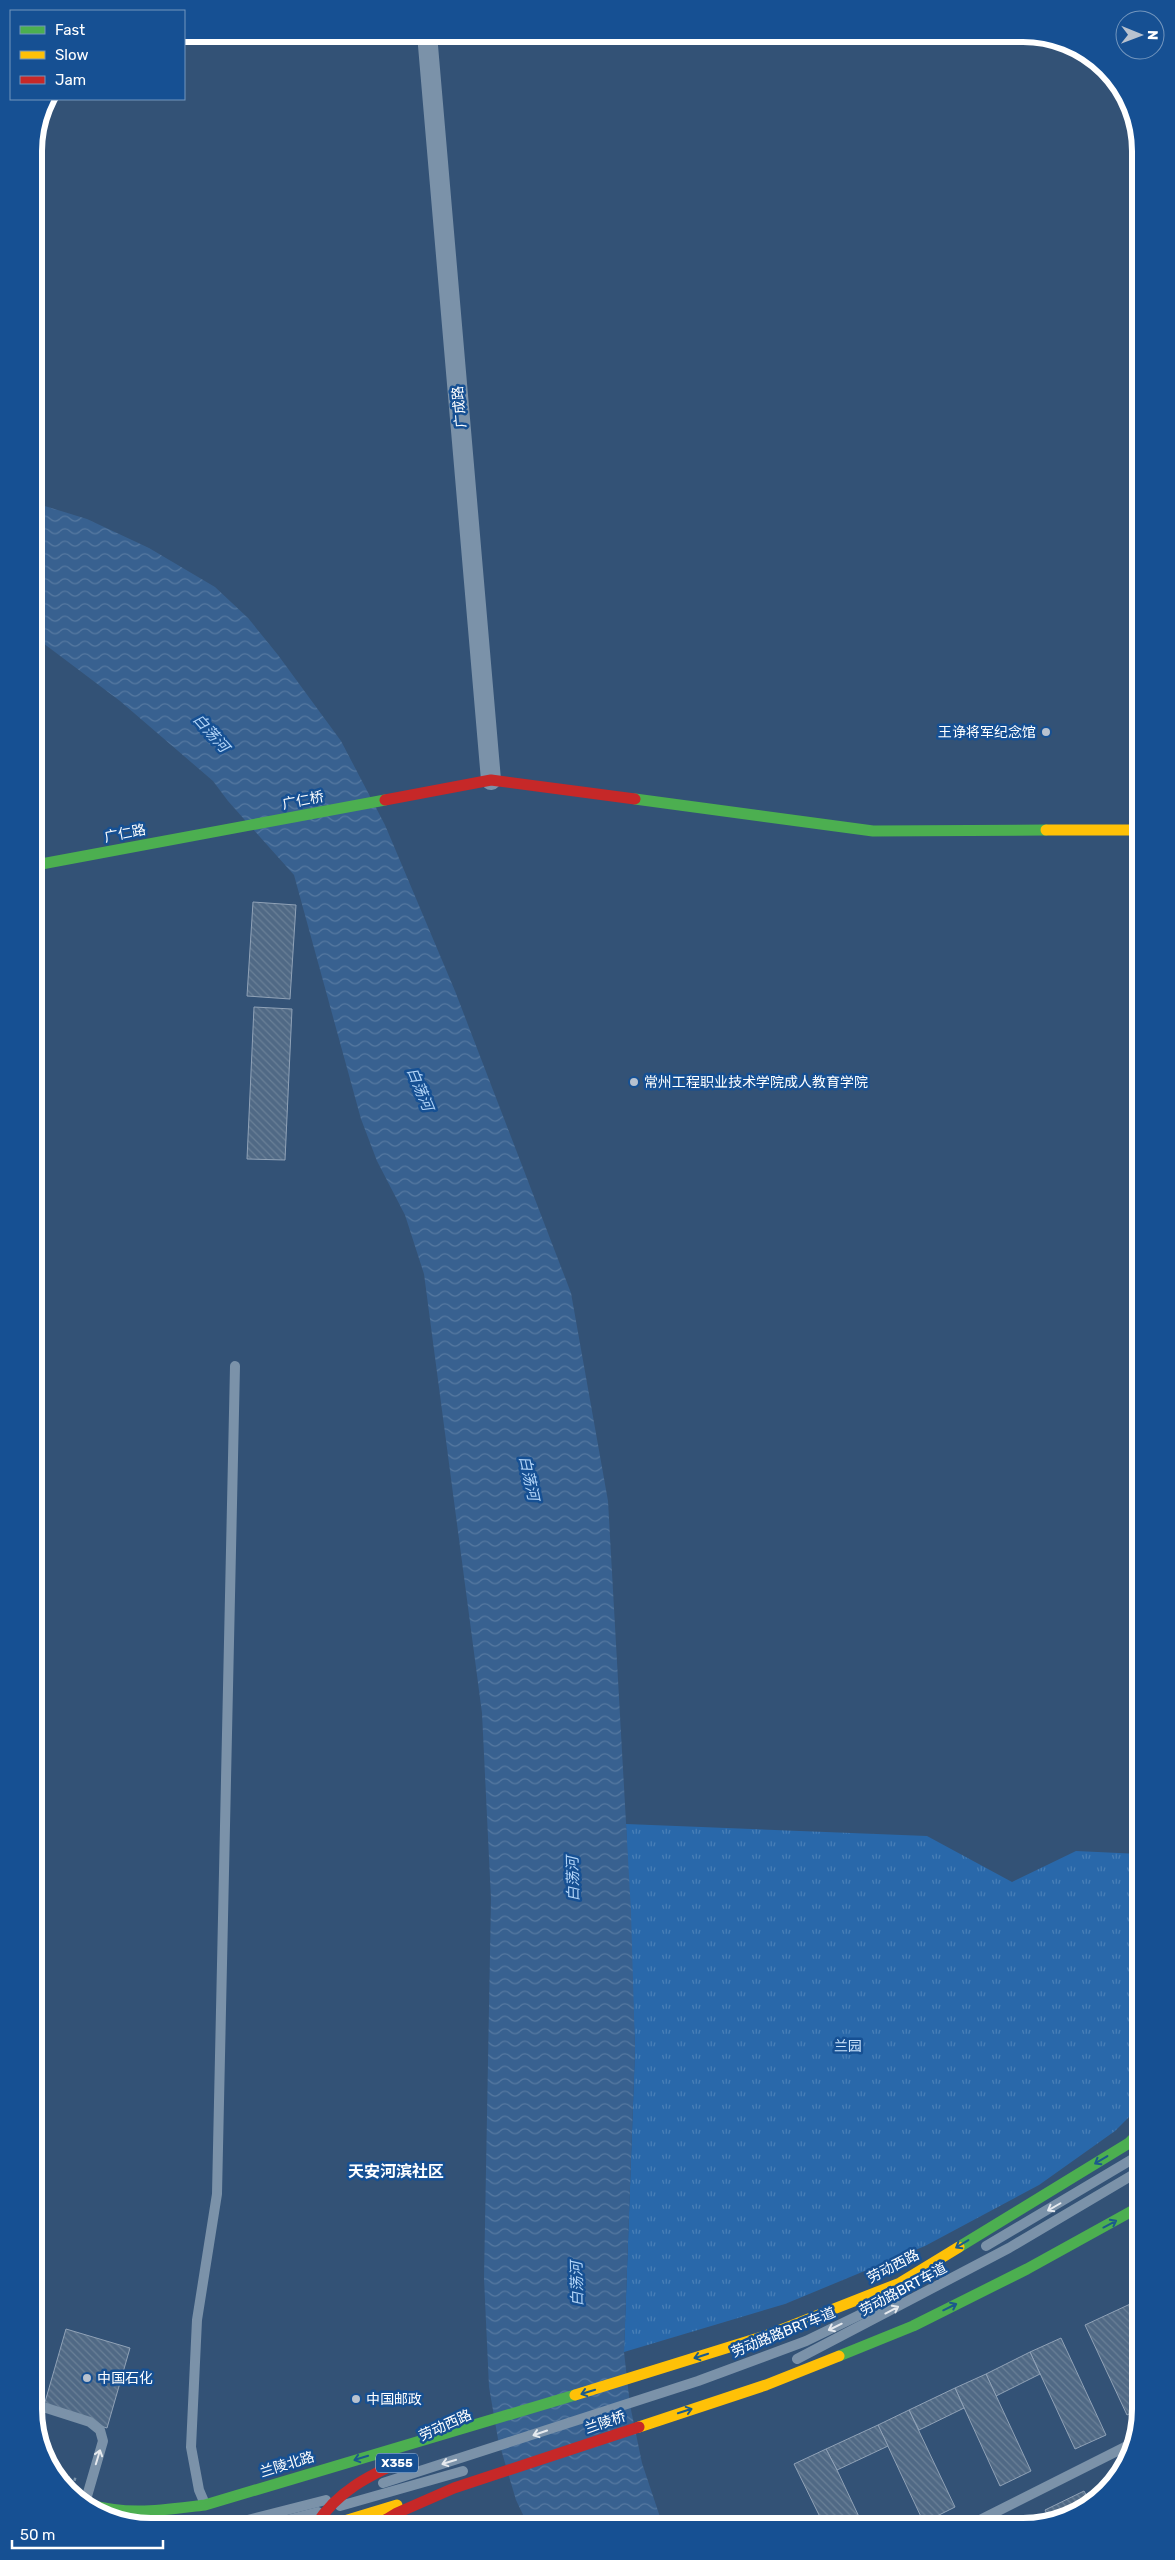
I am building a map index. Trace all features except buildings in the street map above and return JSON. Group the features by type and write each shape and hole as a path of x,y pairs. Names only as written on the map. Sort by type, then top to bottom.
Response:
{"main road":[{"name":"广仁桥","path":"220,830 491,780 873,831 1132,830"},
{"name":"广仁路","path":"43,864 220,830"},
{"name":"劳动西路","path":"320,2517 336,2497 372,2474 492,2421 765,2336 900,2282 1132,2140"},
{"path":"639,2426 766,2385 913,2326 1132,2214"},
{"name":"兰陵北路","path":"113,2510 152,2511 205,2505 492,2421"},
{"name":"兰陵桥","path":"454,2488 639,2426"},
{"path":"389,2517 454,2488"},
{"path":"357,2517 454,2488"},
{"path":"113,2510 141,2517"}],"street":[{"name":"广成路","path":"428,43 491,780"}],"lane":[{"path":"205,2505 199,2490 191,2447 198,2320 217,2194 235,1366"},
{"path":"980,2250 1132,2159"},
{"name":"劳动路BRT车道","path":"790,2362 1009,2248 1132,2175"},
{"name":"劳动路路BRT车道","path":"636,2400 806,2341 913,2289 963,2260"},
{"name":"兰陵桥","path":"336,2497 496,2448 636,2400"},
{"path":"42,2407 90,2422 100,2430 103,2441 88,2497"},
{"name":"兰陵桥","path":"509,2458 639,2426"},
{"path":"984,2518 1126,2447"},
{"path":"299,2517 472,2468"},
{"path":"258,2517 336,2497"}],"green space":[{"name":"兰园","path":"626,1824 927,1836 1012,1882 1076,1851 1132,1854 1132,2114 1115,2131 1039,2185 925,2246 785,2304 624,2352 635,2049"}],"water":[{"name":"白荡河","path":"43,505 87,519 149,548 215,587 248,618 278,655 341,741 385,825 455,991 571,1293 608,1501 631,1912 635,2049 624,2352 630,2405 642,2463 660,2518 524,2517 516,2500 498,2439 489,2387 484,2278 491,1899 482,1713 424,1274 405,1215 377,1161 361,1119 294,875 228,801 213,781 120,701 43,643"}],"traffic: fast":[{"path":"635,799 873,831 1046,830"},
{"path":"43,864 385,800"},
{"path":"959,2247 1132,2140"},
{"path":"839,2356 913,2326 1027,2269 1132,2211"},
{"path":"110,2509 146,2511 205,2505 575,2395"}],"traffic: slow":[{"path":"1046,830 1132,830"},
{"path":"575,2395 765,2336 900,2283 959,2247"},
{"path":"639,2427 766,2385 839,2356"},
{"path":"357,2517 397,2505"}],"traffic: jam":[{"path":"385,800 491,780 635,799"},
{"path":"390,2517 454,2488 639,2427"},
{"path":"321,2517 344,2493 355,2485 406,2459"}],"place":[{"name":"王诤将军纪念馆","path":"1046,732"},
{"name":"常州工程职业技术学院成人教育学院","path":"634,1082"},
{"name":"中国石化","path":"87,2378"},
{"name":"中国邮政","path":"356,2399"}],"district":[{"name":"天安河滨社区","path":"396,2171"}]}
